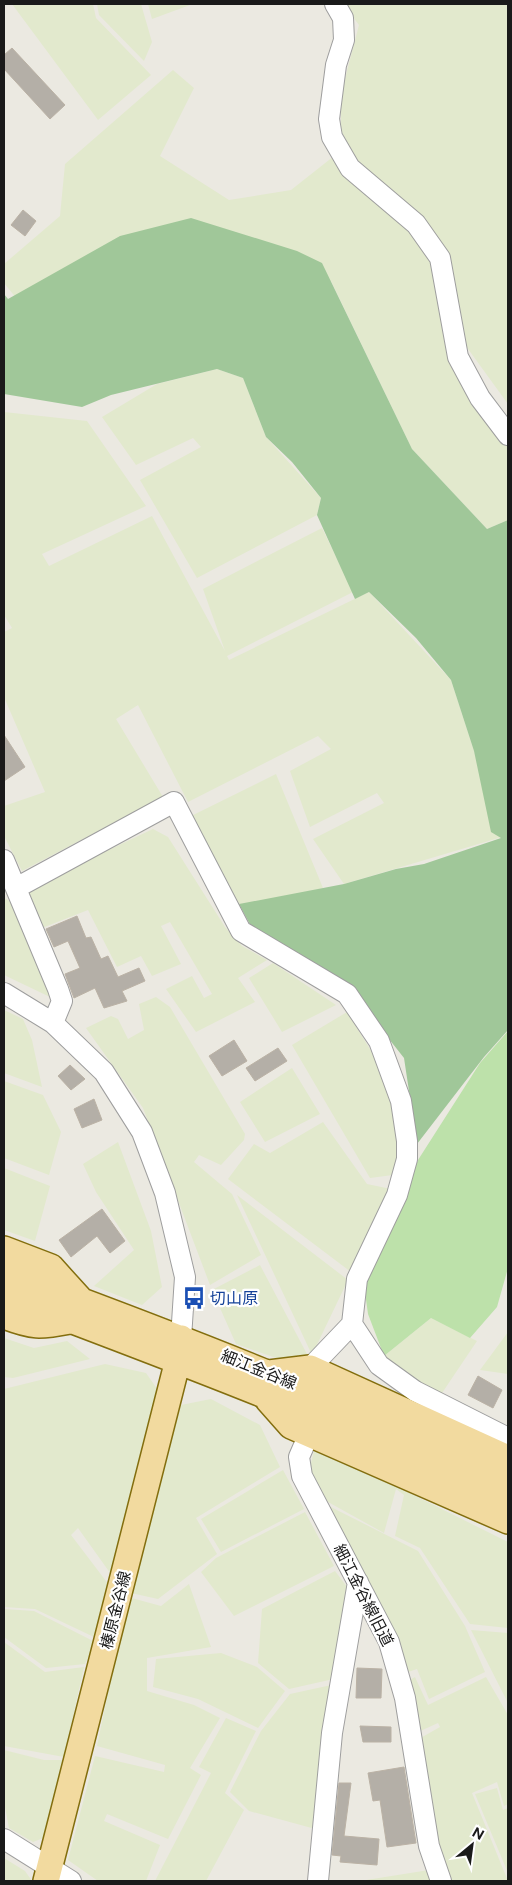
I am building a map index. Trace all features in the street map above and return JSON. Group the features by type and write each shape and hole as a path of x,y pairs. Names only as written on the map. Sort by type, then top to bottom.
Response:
{"main road":[{"path":"4,1249 51,1267 76,1311 43,1327 30,1326 4,1316"},
{"name":"細江金谷線","path":"4,1272 76,1311"},
{"name":"細江金谷線","path":"4,1295 76,1311 266,1384 398,1428 508,1480"},
{"name":"榛原金谷線","path":"48,1874 179,1349"},
{"path":"508,1458 310,1368 266,1384 291,1426 508,1522"},
{"name":"細江金谷線","path":"266,1384 369,1438 508,1500"}],"street":[{"path":"335,4 343,18 344,40 336,65 329,119 332,137 350,168 416,224 440,258 458,357 480,398 508,435"},
{"path":"16,888 174,802 241,931 347,994 379,1041 401,1101 407,1141 407,1159 396,1195 357,1279 352,1324 310,1368"},
{"path":"4,860 62,1001 53,1023"},
{"path":"4,993 53,1023 104,1072 142,1132 165,1193 185,1277 179,1349"},
{"path":"352,1324 379,1365 414,1391 508,1438"},
{"name":"細江金谷線旧道","path":"309,1434 299,1457 302,1476 390,1642 405,1698 429,1846 441,1881"},
{"path":"318,1881 332,1732 358,1582"},
{"path":"4,1839 48,1874 71,1881"}],"green space":[{"path":"12,4 93,4 96,18 151,75 98,120"},
{"path":"97,4 141,4 152,42 144,61 99,15"},
{"path":"148,4 190,4 190,5 152,19"},
{"path":"343,4 508,4 508,404 455,331 508,438 508,520 487,529 412,449 331,281 17,299 4,283 4,264 60,216 65,164 173,70 194,88 160,156 229,200 291,190 348,145 341,130 341,94 359,25"},
{"path":"191,218 297,251 322,263 412,449 487,529 508,520 508,1030 484,1057 417,1144 404,1058 356,997 253,930 239,904 344,884 396,869 424,864 501,838 491,832 474,751 451,680 416,638 369,592 355,599 317,515 321,498 292,462 266,437 243,378 217,369 111,395 82,407 4,394 4,294 8,299 120,236"},
{"path":"217,369 243,378 266,437 321,498 317,515 197,578 140,480 201,447 193,438 136,465 102,417 157,384"},
{"path":"4,412 87,421 146,506 42,554 49,566 152,516 225,651 203,589 322,528 353,592 227,656 229,660 369,592 451,680 502,837 344,884 313,839 384,803 377,793 310,827 290,771 331,749 318,736 188,802 138,705 116,719 163,797 22,871 4,836 4,806 45,792 4,697 4,632 12,628 4,615"},
{"path":"276,774 323,888 231,910 183,820"},
{"path":"153,829 168,837 225,927 242,946 267,960 238,978 255,1002 196,1032 166,989 192,976 204,998 212,994 170,922 161,926 181,964 152,976 141,956 117,967 88,910 42,928 27,898 30,887"},
{"path":"4,898 14,903 53,991 50,997 4,975"},
{"path":"273,963 336,1005 282,1032 249,978"},
{"path":"156,997 170,1007 245,1134 244,1140 221,1165 199,1155 194,1162 232,1194 261,1255 210,1285 143,1108 86,1028 111,1016 118,1019 128,1039 144,1030 139,1004"},
{"path":"4,1010 23,1019 32,1040 42,1087 4,1073"},
{"path":"347,1012 378,1062 403,1129 393,1175 370,1178 292,1045"},
{"path":"508,1031 508,1268 497,1307 470,1338 431,1318 384,1356 368,1314 364,1285 377,1249 418,1160 480,1063"},
{"path":"292,1068 320,1114 265,1142 240,1102"},
{"path":"4,1081 43,1095 61,1132 49,1175 4,1158"},
{"path":"323,1122 367,1184 391,1189 351,1272 228,1179 254,1144 270,1153"},
{"path":"118,1142 151,1231 162,1287 142,1305 94,1286 134,1250 96,1192 83,1164"},
{"path":"4,1168 50,1186 35,1241 4,1230"},
{"path":"237,1195 348,1280 312,1355"},
{"path":"260,1265 308,1356 293,1364 236,1344 212,1290"},
{"path":"431,1318 477,1341 440,1396 420,1386 384,1356"},
{"path":"508,1332 508,1374 480,1370"},
{"path":"4,1338 34,1348 67,1341 90,1359 13,1378 4,1377"},
{"path":"105,1364 146,1373 160,1393 113,1577 78,1528 71,1535 109,1585 96,1638 35,1609 4,1607 4,1389"},
{"path":"211,1399 260,1425 280,1467 196,1518 217,1554 158,1599 131,1593 181,1405"},
{"path":"315,1446 508,1542 508,1628 470,1624 420,1548 395,1536 404,1495 396,1489 384,1533 319,1497 309,1472"},
{"path":"283,1470 304,1509 221,1552 201,1519"},
{"path":"321,1502 418,1551 465,1626 485,1672 429,1699 417,1669 405,1673"},
{"path":"305,1512 334,1566 234,1616 201,1572 216,1558"},
{"path":"335,1571 353,1595 338,1678 289,1689 258,1663 262,1609"},
{"path":"189,1584 211,1647 147,1658 147,1691 194,1705 220,1718 190,1768 201,1775 168,1839 107,1814 104,1821 160,1845 146,1881 98,1881 68,1860 95,1756 164,1772 165,1765 97,1746 128,1597 161,1606"},
{"path":"4,1609 34,1611 95,1642 85,1664 46,1668 4,1637"},
{"path":"471,1630 508,1633 508,1703"},
{"path":"4,1642 45,1672 84,1667 64,1757 4,1746"},
{"path":"221,1653 257,1667 285,1691 258,1728 198,1699 153,1687 156,1659"},
{"path":"415,1677 428,1705 486,1677 508,1715 508,1804 504,1806 497,1782 472,1793 508,1881 447,1881 417,1740 440,1727 438,1723 416,1733 408,1681"},
{"path":"336,1684 319,1830 249,1811 230,1792 261,1731 290,1694"},
{"path":"226,1718 256,1731 225,1793 244,1810 206,1881 155,1881 211,1773 199,1767"},
{"path":"4,1750 44,1760 63,1760 46,1837 33,1842 9,1828 4,1802"},
{"path":"497,1788 503,1810 508,1808 508,1873 475,1794"},
{"path":"4,1858 25,1871 32,1881 4,1881"},
{"path":"429,1870 435,1881 360,1881"}],"building":[{"path":"12,48 65,105 50,119 4,69 4,55"},
{"path":"23,210 36,221 25,236 11,225"},
{"path":"4,735 25,767 4,781"},
{"path":"77,916 86,938 91,937 101,959 108,956 118,977 139,968 145,981 122,991 127,1001 104,1008 95,988 74,998 65,974 80,968 68,941 54,947 46,929"},
{"path":"234,1040 247,1061 222,1076 209,1056"},
{"path":"278,1048 287,1061 255,1081 246,1068"},
{"path":"70,1065 85,1079 71,1090 58,1076"},
{"path":"94,1099 102,1120 82,1128 74,1109"},
{"path":"102,1209 125,1241 110,1253 97,1236 71,1257 59,1240"},
{"path":"478,1376 502,1390 493,1408 468,1395"},
{"path":"357,1668 382,1669 381,1698 356,1698"},
{"path":"360,1726 391,1727 391,1742 363,1742"},
{"path":"404,1767 416,1843 387,1847 380,1800 373,1801 368,1773"},
{"path":"339,1783 351,1783 344,1836 379,1839 377,1865 340,1862 341,1856 332,1855"}],"place":[{"name":"切山原","path":"194,1298"}]}
